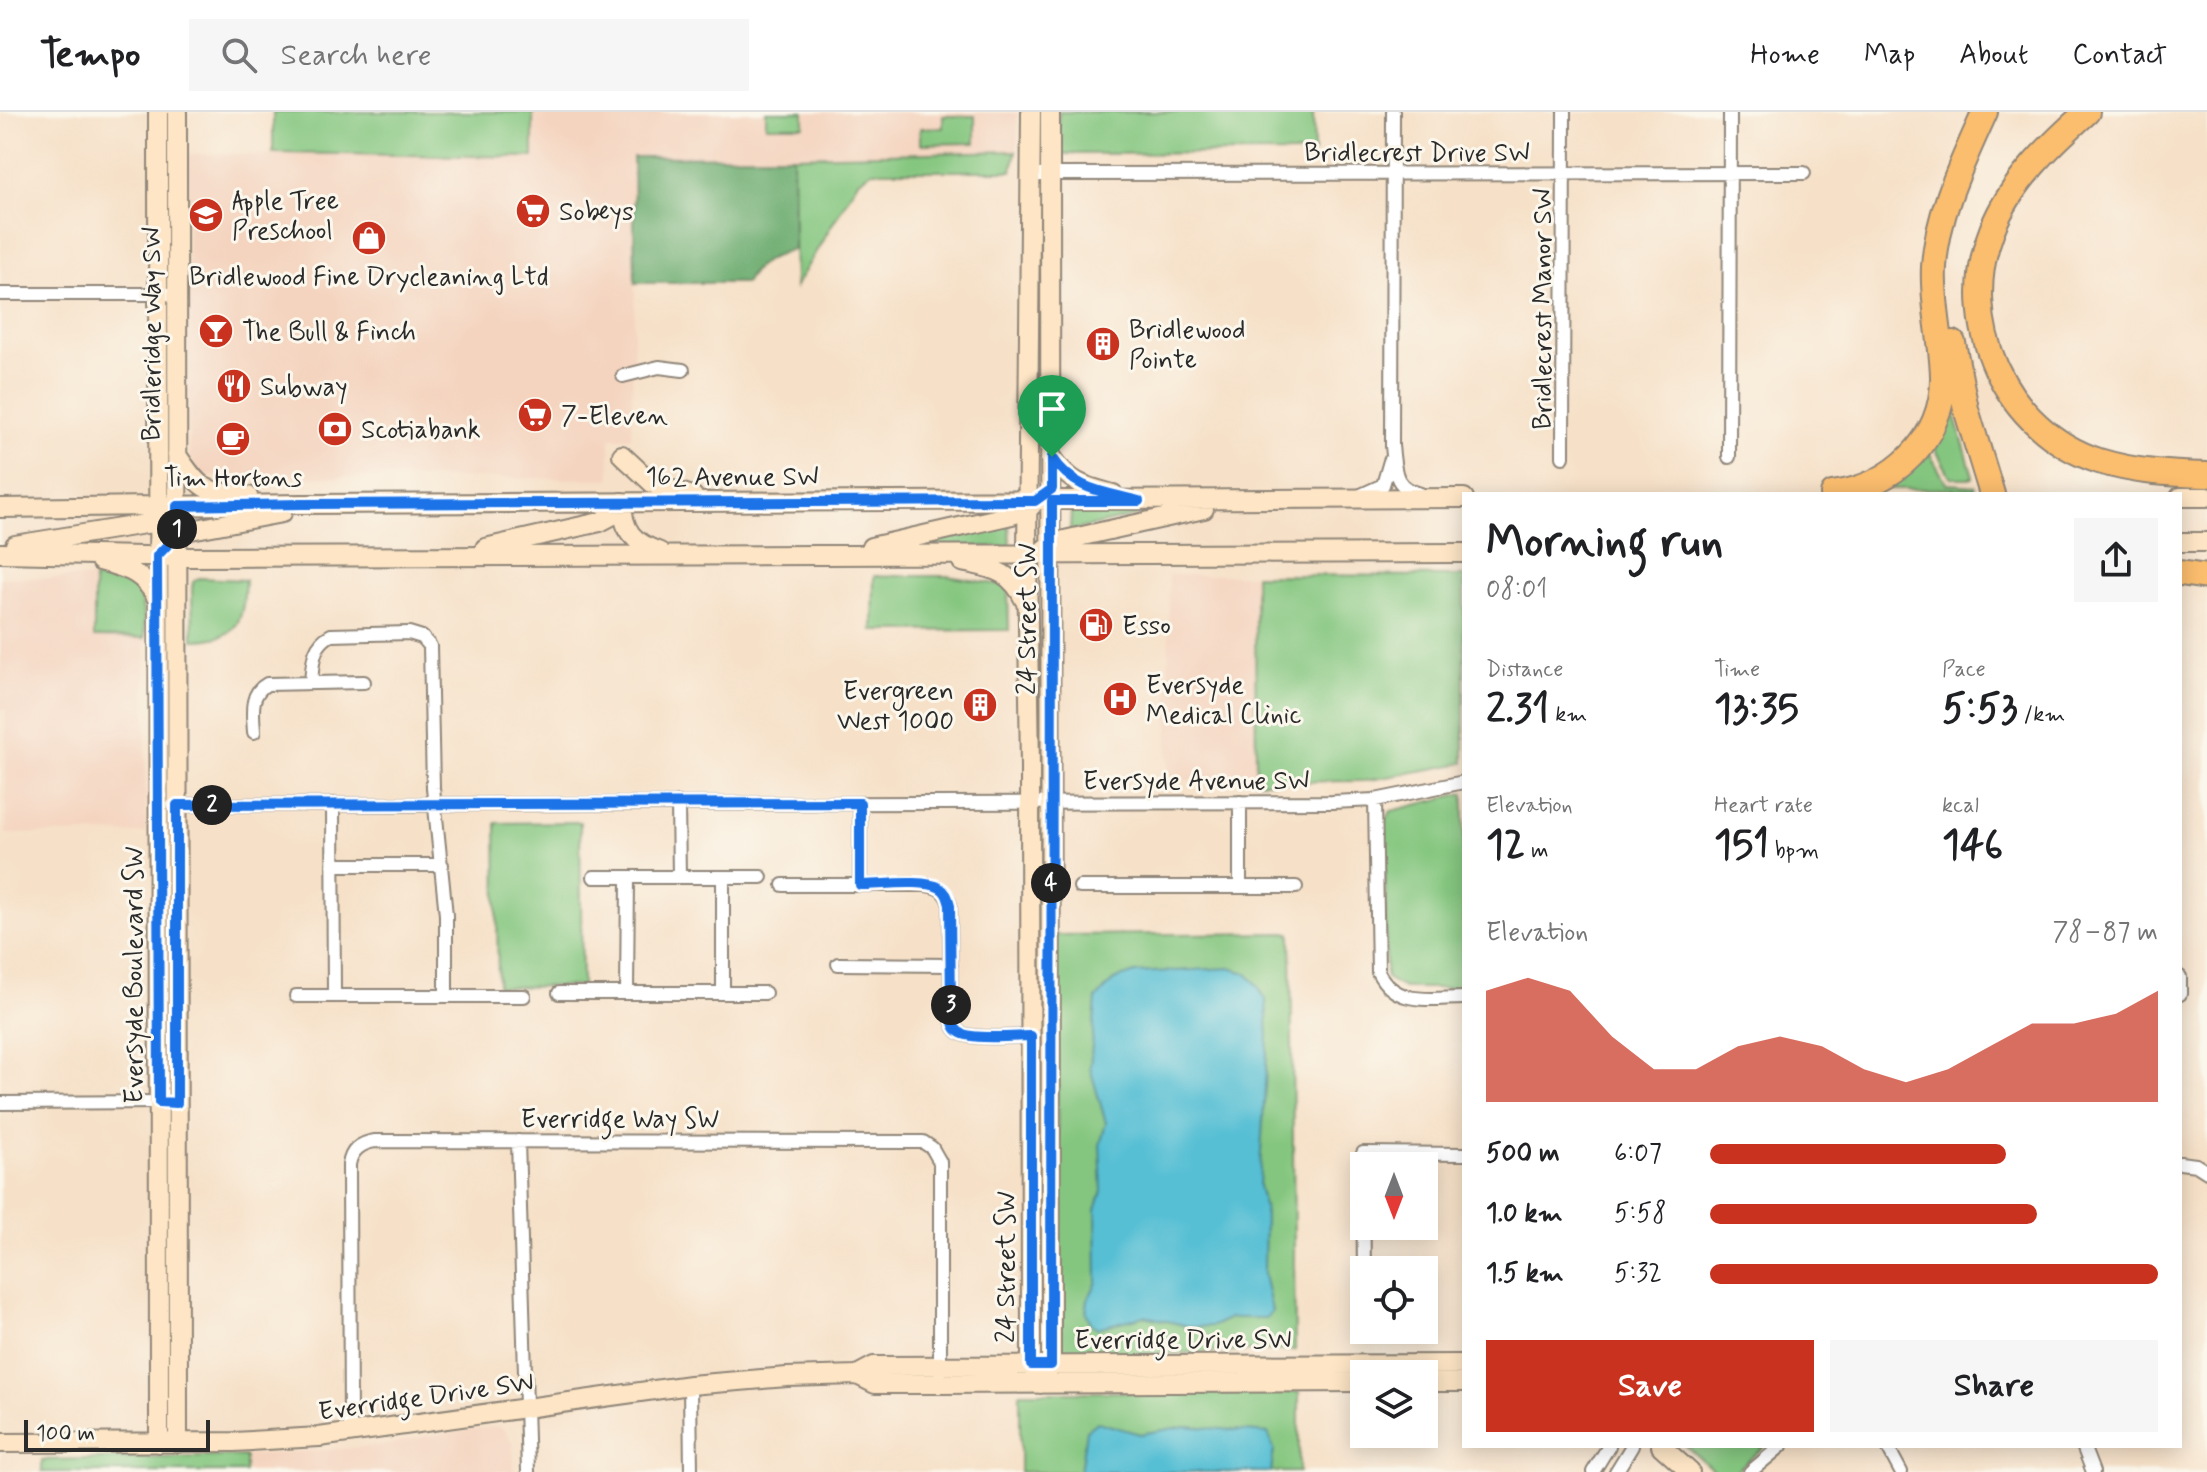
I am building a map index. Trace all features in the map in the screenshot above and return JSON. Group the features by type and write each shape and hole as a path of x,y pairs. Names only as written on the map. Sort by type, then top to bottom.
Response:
{"highway":[{"path":"1841,492 1870,485 1888,475 1916,453 1933,425 1943,379 1934,268 1940,221 1985,112"},
{"path":"2087,112 2046,150 2006,203 1992,229 1980,287 1981,317 1987,348 2009,395 2047,435 2098,461 2159,473 2207,475"},
{"path":"1958,178 1949,221 1946,269 1948,307 1966,409 1991,492"},
{"path":"2182,573 2207,577"}],"street":[{"name":"Bridleridge Way SW","path":"158,112 158,514"},
{"name":"Bridleridge Way SW","path":"177,112 177,556"},
{"name":"24 Street SW","path":"1031,112 1039,555 1052,803 1051,1365 1040,1384"},
{"name":"24 Street SW","path":"1040,1384 1031,1365 1027,605 1039,555 1039,500 1052,457 1050,112"},
{"path":"1393,112 1392,446 1396,476 1402,486 1411,492 1437,498"},
{"name":"Bridlecrest Manor SW","path":"1563,457 1564,112"},
{"path":"1729,457 1730,112"},
{"path":"158,139 177,139"},
{"name":"Bridlecrest Drive SW","path":"1031,176 1804,173"},
{"path":"0,294 177,294"},
{"path":"623,376 659,367 683,370"},
{"path":"1348,498 1366,494 1383,485 1392,446"},
{"path":"177,455 196,483 205,488 302,504"},
{"path":"622,455 653,484 719,503"},
{"path":"1052,457 1063,473 1081,486 1139,501"},
{"path":"2182,497 2207,497"},
{"name":"162 Avenue SW","path":"177,506 1462,498"},
{"path":"830,555 916,538 1039,500"},
{"path":"1039,555 1248,500"},
{"path":"622,502 623,520 634,538 667,555"},
{"path":"451,556 600,522 615,514 622,502"},
{"path":"157,556 177,535 336,503"},
{"path":"0,550 158,514 177,506"},
{"path":"0,508 158,514"},
{"name":"Eversyde Boulevard SW","path":"158,514 158,600 168,805"},
{"path":"2182,542 2207,542"},
{"path":"0,550 157,556 1462,553"},
{"path":"75,554 138,574 158,600"},
{"path":"933,555 1002,573 1017,584 1027,605"},
{"name":"Eversyde Boulevard SW","path":"169,1443 168,805 177,556"},
{"path":"311,682 316,649 331,635 409,633 426,641 431,656 435,804 446,915 446,996"},
{"path":"254,732 253,700 262,687 272,683 364,682"},
{"name":"Eversyde Avenue SW","path":"168,805 1375,800 1462,782"},
{"path":"1375,800 1378,972 1386,986 1404,997 1462,998"},
{"path":"1240,802 1240,887"},
{"path":"678,803 679,877"},
{"path":"860,803 860,885"},
{"path":"333,804 334,996"},
{"path":"333,865 442,865"},
{"path":"594,877 761,877"},
{"path":"627,993 628,877"},
{"path":"723,877 723,993"},
{"path":"783,885 926,885 945,891 950,905 951,1013 958,1031 974,1037 1031,1036"},
{"path":"1080,887 1296,887"},
{"path":"838,964 951,965"},
{"path":"559,993 765,993"},
{"path":"296,996 524,996"},
{"path":"0,1103 168,1102"},
{"name":"Everridge Way SW","path":"350,1434 349,1165 352,1154 362,1144 375,1141 923,1142 932,1148 940,1162 940,1384"},
{"path":"518,1141 528,1472"},
{"path":"1364,1256 1363,1153 1462,1154"},
{"path":"2182,1163 2196,1165 2207,1172"},
{"name":"Everridge Drive SW","path":"857,1375 875,1384 1040,1384 1462,1364"},
{"name":"Everridge Drive SW","path":"0,1443 260,1441 350,1434 690,1385 857,1375 874,1366 1051,1365 1298,1373 1350,1380"},
{"path":"1438,1382 1462,1382"},
{"path":"690,1385 691,1472"},
{"path":"1593,1472 1608,1448"},
{"path":"1616,1472 1631,1448"},
{"path":"1663,1448 1690,1472"},
{"path":"1750,1472 1779,1448"},
{"path":"1888,1448 1901,1472"},
{"path":"2084,1448 2093,1472"}],"shaded area":[{"path":"533,112 1017,112 1017,155 633,157 635,283 631,438 610,438 610,479 207,476 198,471 189,456 188,154 533,157"},
{"path":"1169,575 1255,575 1256,782 1168,780"},
{"path":"0,578 94,578 94,637 145,638 146,833 6,834 6,710 0,709"},
{"path":"494,1426 502,1428 513,1443 514,1472 245,1472 245,1456 387,1445"}],"green space":[{"path":"273,112 533,112 533,157 273,153"},
{"path":"766,112 804,112 804,126 766,126"},
{"path":"1059,112 1313,112 1314,153 1059,154"},
{"path":"943,116 975,116 975,143 920,144 920,128 943,128"},
{"path":"1016,151 1012,171 872,171 858,181 795,287 793,156"},
{"path":"793,156 794,249 759,266 746,283 635,283 633,157"},
{"path":"1951,401 1972,478 1951,478 1932,443"},
{"path":"1926,452 1947,484 1975,486 1974,489 1880,489"},
{"path":"1071,510 1148,510 1157,511 1070,531"},
{"path":"1009,523 1010,547 929,546 929,541"},
{"path":"1255,575 1462,576 1462,763 1365,781 1256,782"},
{"path":"874,576 947,576 1002,585 1008,589 1009,630 873,631"},
{"path":"94,578 122,581 137,592 143,611 145,638 94,637"},
{"path":"199,578 245,580 243,607 230,632 209,639 193,640 192,589 193,582"},
{"path":"1462,793 1462,988 1404,988 1386,978 1385,822 1391,811"},
{"path":"580,822 582,986 498,987 496,823"},
{"path":"1291,933 1295,1350 1071,1356 1059,1346 1056,935"},
{"path":"1020,1392 1299,1392 1299,1472 1020,1472"},
{"path":"1688,1448 1763,1448 1735,1472 1715,1472"},
{"path":"245,1456 245,1472 42,1472 42,1460"}],"water":[{"path":"1230,968 1246,973 1266,1000 1268,1036 1259,1186 1265,1209 1264,1274 1272,1311 1266,1318 1230,1318 1213,1326 1193,1327 1145,1316 1097,1328 1086,1312 1088,1299 1097,1282 1096,1210 1102,1191 1100,1145 1106,1123 1090,1068 1096,999 1114,980 1135,973"},
{"path":"1097,1422 1140,1434 1186,1426 1268,1433 1274,1449 1271,1472 1080,1472 1086,1430"}],"place":[{"name":"Sobeys","path":"533,211"},
{"name":"Apple Tree Preschool","path":"206,215"},
{"name":"Bridlewood Fine Drycleaning Ltd","path":"369,238"},
{"name":"The Bull & Finch","path":"216,331"},
{"name":"Bridlewood Pointe","path":"1103,344"},
{"name":"Subway","path":"234,386"},
{"name":"7-Eleven","path":"535,415"},
{"name":"Scotiabank","path":"335,429"},
{"name":"Tim Hortons","path":"233,439"},
{"name":"Esso","path":"1096,625"},
{"name":"Eversyde Medical Clinic","path":"1120,699"},
{"name":"Evergreen West 1000","path":"980,705"}],"route":[{"path":"1052,457 1063,473 1081,486 1139,501 1052,501 1051,1365 1031,1365 1031,1036 974,1037 964,1035 955,1027 951,1013 948,896 945,891 932,885 860,885 860,803 177,805 177,1103 159,1102 157,556 177,535 177,506 1035,501 1052,489 1052,457"}]}
